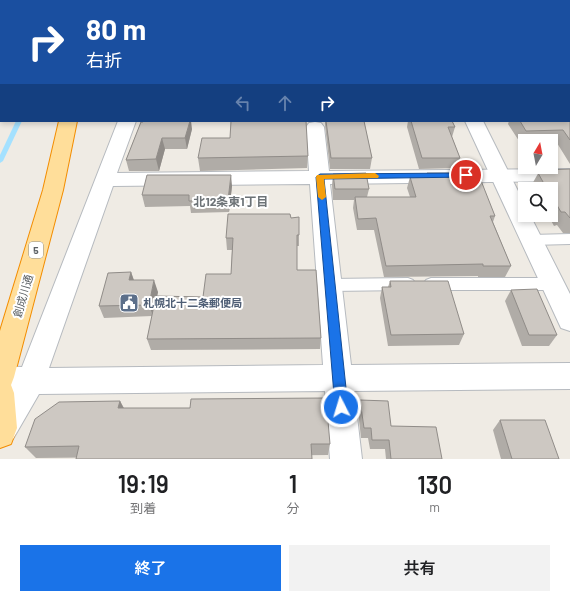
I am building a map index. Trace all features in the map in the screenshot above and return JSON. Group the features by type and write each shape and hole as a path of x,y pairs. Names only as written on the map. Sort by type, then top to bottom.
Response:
{"highway":[{"name":"創成川通","path":"0,378 53,190 68,122"},
{"path":"0,393 1,431"}],"street":[{"path":"1,431 31,380 127,122"},
{"path":"474,122 570,320"},
{"path":"315,127 346,459"},
{"path":"106,180 570,175"},
{"path":"0,378 31,380 570,376"}],"lane":[{"path":"531,240 570,240"},
{"path":"330,285 553,284"}],"building":[{"path":"141,122 190,122 185,138 162,138 156,159 126,160"},
{"path":"231,122 306,122 308,156 198,158 202,138 230,138"},
{"path":"326,122 364,122 372,158 331,158"},
{"path":"411,122 452,122 455,127 448,127 460,158 422,158"},
{"path":"521,122 570,122 570,140 563,130 526,131"},
{"path":"558,169 570,169 570,218 565,212 561,212 558,207 558,182 543,182 539,174 558,174"},
{"path":"366,173 369,189 335,189 333,174"},
{"path":"427,173 478,173 495,216 490,216 511,266 483,266 483,264 386,266 376,218 358,219 355,197 416,197 410,177 428,177"},
{"path":"147,175 231,175 228,200 189,201 189,195 142,195"},
{"path":"228,214 290,214 291,218 299,217 299,235 297,235 297,270 316,270 321,338 147,339 156,296 203,297 206,274 231,274 233,238 226,238"},
{"path":"131,272 129,280 154,280 149,305 99,306 108,273"},
{"path":"390,281 448,281 464,334 391,335 382,287 391,287"},
{"path":"537,289 557,335 529,335 511,290"},
{"path":"326,398 330,444 311,444 312,459 76,459 79,446 25,447 35,419 59,402 120,401 118,408 190,408 191,399"},
{"path":"360,400 388,401 391,426 436,427 442,459 391,459 389,440 372,440 371,428 364,428"},
{"path":"500,420 545,420 559,459 512,459"}],"waterway":[{"path":"0,161 19,122"}],"slow traffic":[{"path":"322,197 320,177 375,176"}],"place":[{"name":"札幌北十二条郵便局","path":"129,303"}],"district":[{"name":"北12条東1丁目","path":"231,202"}],"route":[{"path":"341,407 320,177 466,175"}]}
